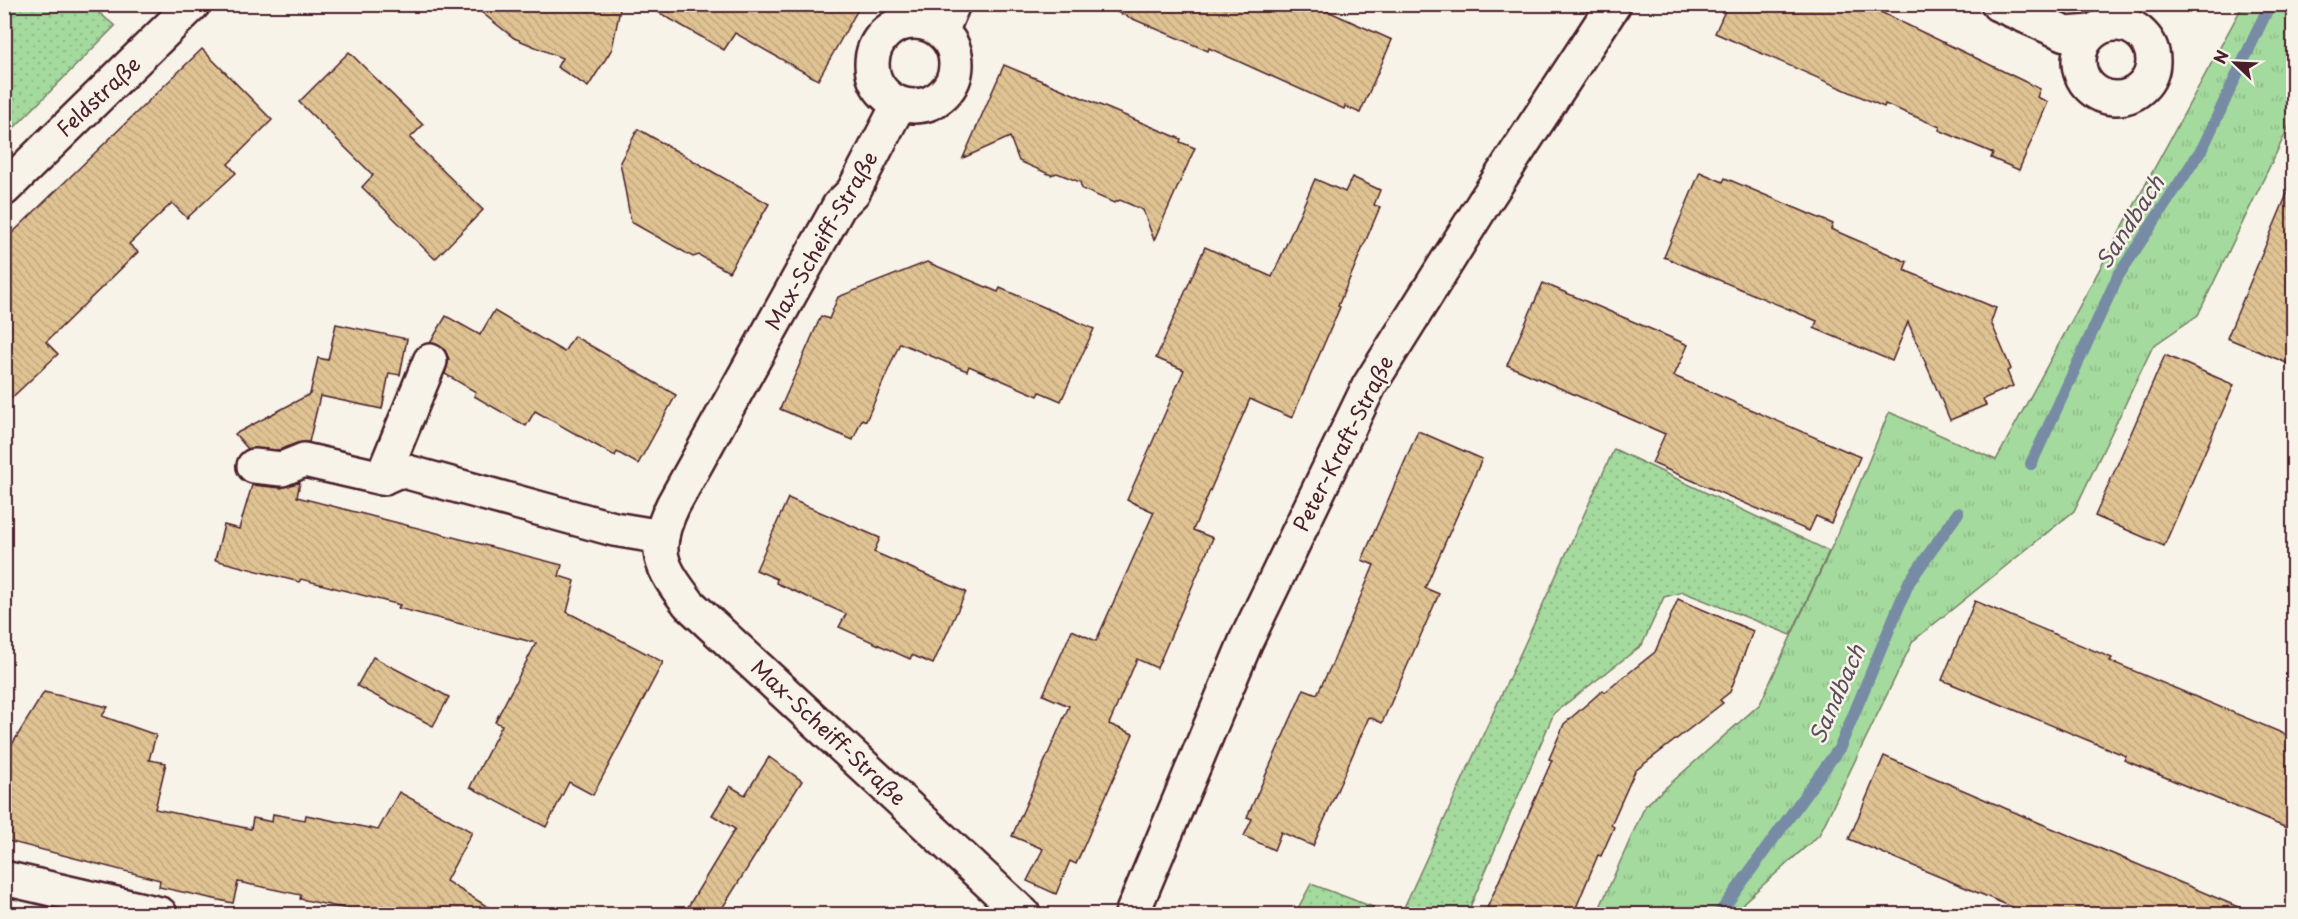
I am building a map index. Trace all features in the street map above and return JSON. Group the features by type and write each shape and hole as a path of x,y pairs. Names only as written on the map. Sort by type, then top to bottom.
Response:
{"street":[{"name":"Feldstraße","path":"4,189 193,4"},
{"name":"Peter-Kraft-Straße","path":"1132,915 1246,640 1369,386 1485,201 1614,4"},
{"path":"1998,4 2066,34 2092,32"},
{"path":"947,18 955,55 955,70 949,86 939,97 926,104 899,104 890,99 877,84 872,66 875,46 886,33 897,25 912,22 927,24 947,18"},
{"name":"Max-Scheiff-Straße","path":"899,104 853,192 839,206 673,505 664,524 663,568 689,604 1023,915"},
{"path":"382,478 430,361"},
{"path":"254,466 282,469 304,460 382,478 400,470 614,529 662,537"},
{"path":"4,878 160,915"}],"green space":[{"path":"5,4 90,5 115,26 5,137"},
{"path":"2243,5 2293,5 2294,83 2291,88 2293,118 2198,315 2153,346 2074,511 1913,641 1819,835 1744,902 1738,914 1597,914 1645,806 1760,704 1849,509 1889,412 1996,460"},
{"path":"1614,449 1829,551 1791,635 1683,592 1664,597 1642,645 1554,713 1467,914 1401,914"},
{"path":"1311,884 1392,914 1295,914"}],"building":[{"path":"471,4 621,4 612,49 588,87 557,67 562,58 514,38"},
{"path":"644,4 861,4 818,80 735,33 724,50"},
{"path":"1098,4 1312,4 1392,40 1360,113 1345,106 1344,109 1209,48 1208,51"},
{"path":"1728,4 1864,4 2040,89 2037,97 2048,102 2019,170 1991,158 1993,153 1939,130 1940,127 1885,104 1884,107 1715,33"},
{"path":"202,49 272,120 228,164 236,173 187,218 172,203 129,244 138,252 46,342 58,354 4,405 4,241"},
{"path":"349,52 423,125 410,138 483,210 435,259 362,187 373,175 299,102"},
{"path":"1004,65 1181,139 1180,142 1195,148 1154,240 1143,210 1120,200 1114,203 1082,189 1080,182 1057,173 1051,175 1019,161 1010,137 963,158"},
{"path":"638,129 769,204 729,272 699,255 693,257 631,222 620,162"},
{"path":"1700,172 1723,182 1725,178 1833,224 1831,229 1907,262 1904,270 1996,308 1991,322 2011,369 2007,371 2013,386 1983,399 1986,405 1950,420 1908,322 1892,361 1814,328 1817,321 1664,257"},
{"path":"1352,177 1380,190 1374,205 1380,207 1338,306 1340,307 1292,418 1250,399 1193,530 1213,538 1157,668 1137,659 1109,724 1133,734 1076,864 1070,861 1056,894 1027,881 1043,849 1012,836 1069,706 1043,695 1072,630 1096,641 1154,512 1127,500 1184,370 1156,358 1205,247 1272,277 1315,179 1345,192"},
{"path":"2292,182 2294,182 2294,366 2227,338"},
{"path":"927,262 998,292 1000,288 1094,329 1061,401 1040,392 1038,396 969,366 967,371 900,343 866,421 862,419 853,440 780,409 821,316 829,319 838,297"},
{"path":"1543,283 1688,345 1674,376 1860,457 1831,523 1816,516 1809,531 1652,463 1665,434 1507,365"},
{"path":"494,311 564,352 574,336 676,395 638,464 617,452 615,456 535,411 526,426 474,396 476,392 445,374 449,359 445,350 430,343 446,316 480,335"},
{"path":"336,324 407,339 400,375 389,373 382,409 320,396 309,442 297,443 279,450 248,449 235,434 310,394 318,358 328,360"},
{"path":"2165,355 2234,385 2164,546 2095,516"},
{"path":"1418,431 1482,459 1425,588 1439,594 1382,723 1369,717 1313,846 1281,832 1274,850 1244,836 1252,819 1247,817 1304,689 1317,694 1332,664 1374,565 1362,560"},
{"path":"300,482 297,497 562,565 559,576 575,581 567,612 663,662 593,795 569,782 546,827 470,787 502,725 495,722 536,643 398,608 400,605 301,579 299,582 215,560 224,525 239,529 252,485 281,488"},
{"path":"788,498 880,538 874,552 966,592 933,664 912,655 910,659 839,627 846,614 776,583 777,579 756,570"},
{"path":"1678,599 1753,631 1730,692 1720,700 1723,703 1635,771 1611,825 1614,827 1601,856 1598,855 1573,915 1484,915 1552,760 1549,759 1564,724 1603,690 1605,692 1655,652"},
{"path":"1975,601 2112,658 2110,661 2294,738 2294,831 2124,760 2126,756 1942,680"},
{"path":"373,657 449,697 433,726 357,686"},
{"path":"44,692 108,707 102,716 156,735 149,760 166,763 155,809 251,829 253,818 272,822 273,814 305,820 306,815 378,830 399,792 472,832 446,881 501,915 376,915 300,899 301,895 238,882 233,903 159,887 160,880 4,840 4,768 11,746"},
{"path":"1884,756 2257,915 2031,915 1849,839"},
{"path":"769,757 802,781 718,915 683,915 735,829 712,815 730,786 745,795"}],"waterway":[{"name":"Sandbach","path":"2031,464 2118,276 2203,147 2270,4"},
{"name":"Sandbach","path":"1719,914 1840,747 1909,582 1958,513"}]}
